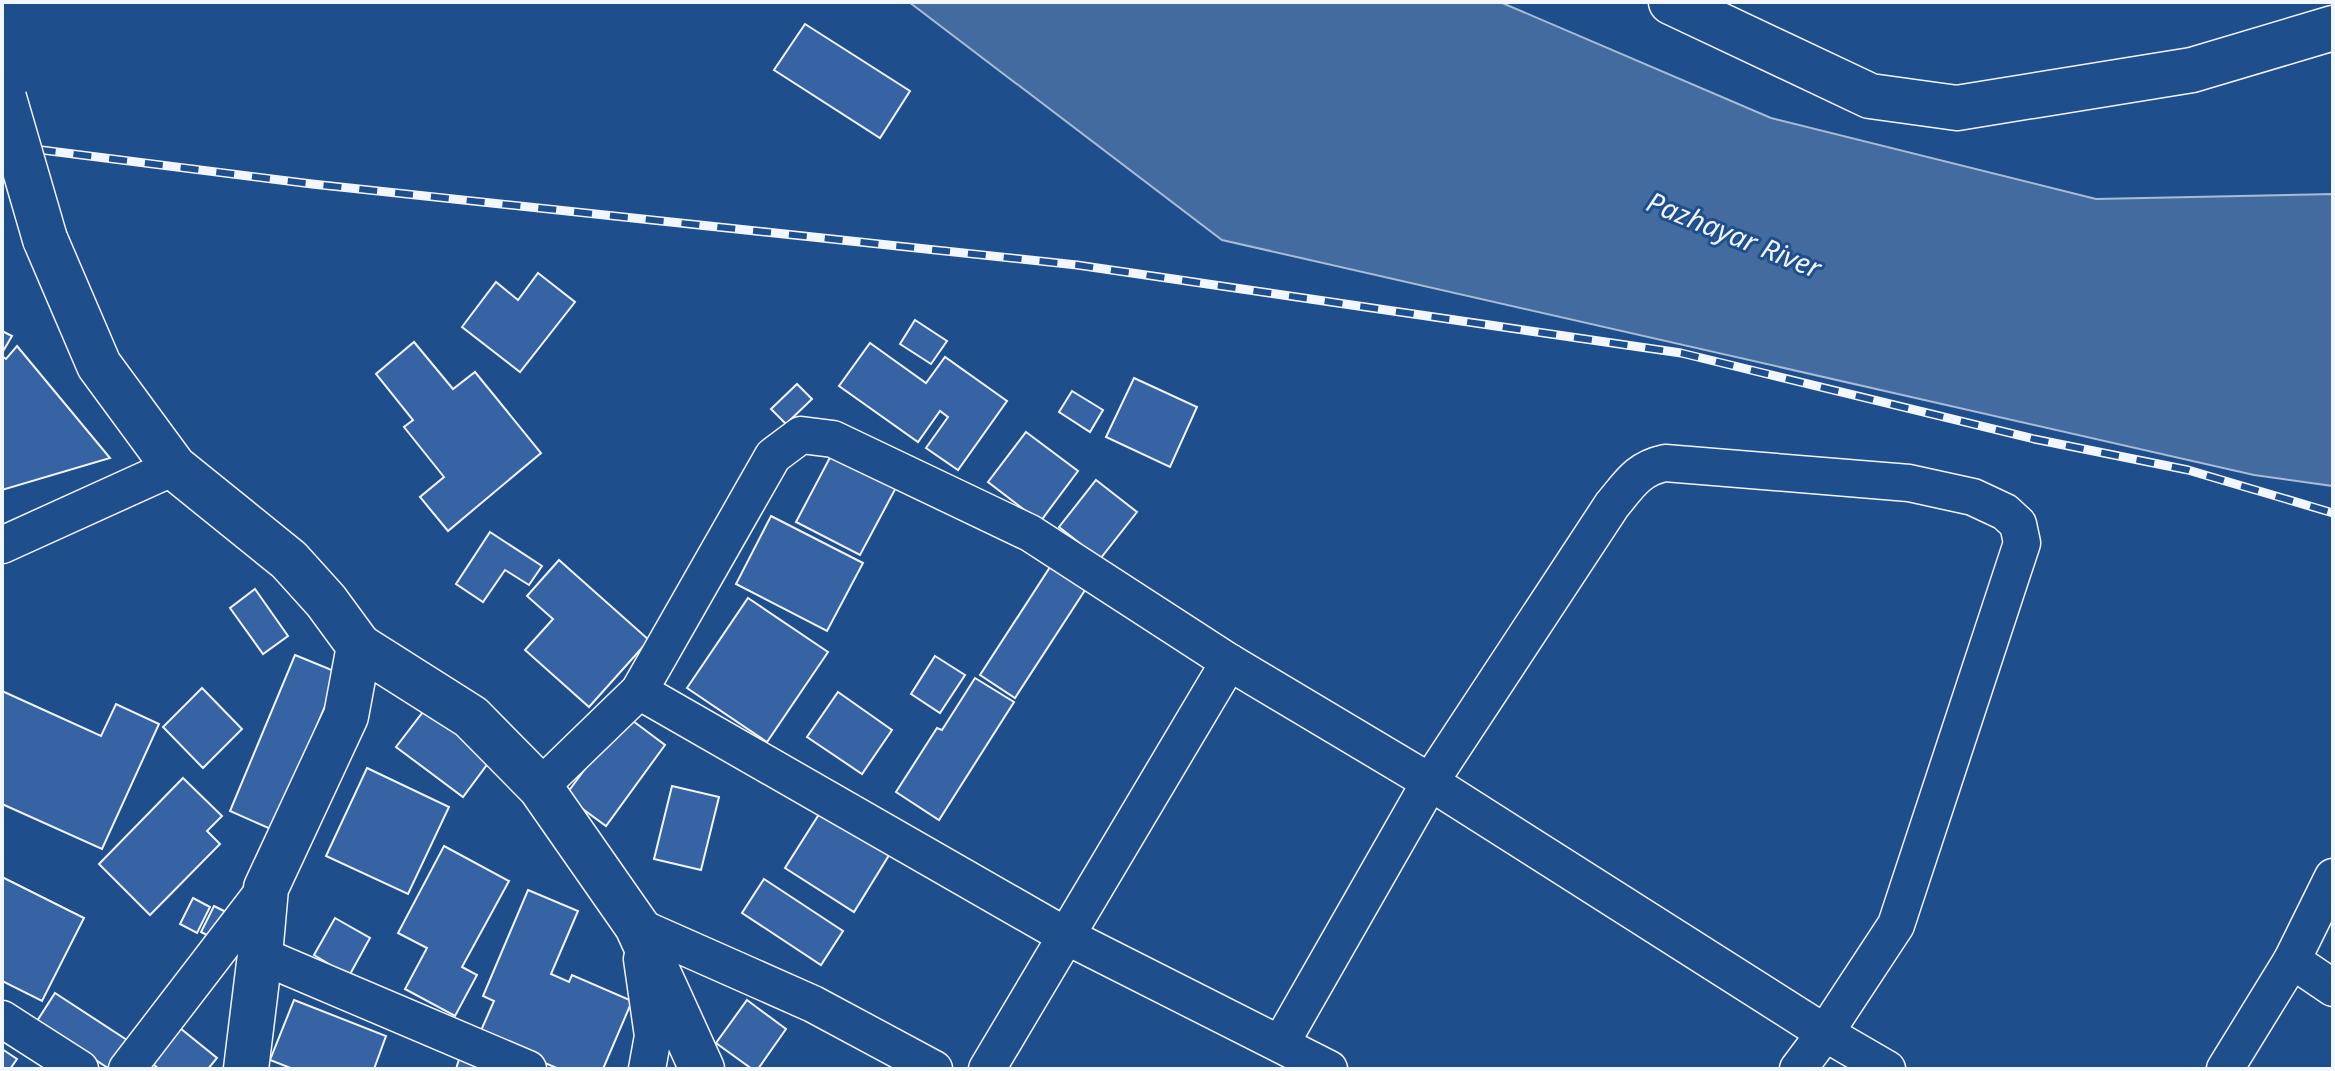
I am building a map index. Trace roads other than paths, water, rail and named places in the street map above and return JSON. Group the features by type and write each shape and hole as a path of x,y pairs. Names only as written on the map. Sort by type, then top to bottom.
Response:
{"main road":[{"path":"1671,2 1870,96 1957,108 2192,70 2333,28"},
{"path":"3,92 45,239 99,365 174,467 289,560 326,601 359,646 471,717 540,787 637,926 702,1069"},
{"path":"246,1069 266,888 346,716 359,646"}],"street":[{"path":"540,787 639,691 773,456 801,435 833,439 1030,533 1229,662 1430,782 1825,1033 1887,1069"},
{"path":"1281,1043 1430,782 1612,505 1637,475 1650,466 1665,463 1909,483 1973,497 2005,512 2018,524 2022,543 1896,925 1798,1069"},
{"path":"2,545 174,467"},
{"path":"987,1069 1229,662"},
{"path":"639,691 1066,936 1329,1069"},
{"path":"2225,1069 2292,960 2333,877"},
{"path":"127,1069 266,888"},
{"path":"637,926 653,1036 647,1069"},
{"path":"637,926 813,1004 934,1069"},
{"path":"260,955 528,1069"},
{"path":"2292,960 2333,988"},
{"path":"2,1019 80,1069"}],"water":[{"name":"Pazhayar River","path":"909,2 1500,2 1771,118 2096,199 2333,194 2333,486 2254,475 1222,240"}],"railway":[{"path":"2,145 312,184 1077,265 1681,353 2034,439 2188,470 2333,513"}]}
